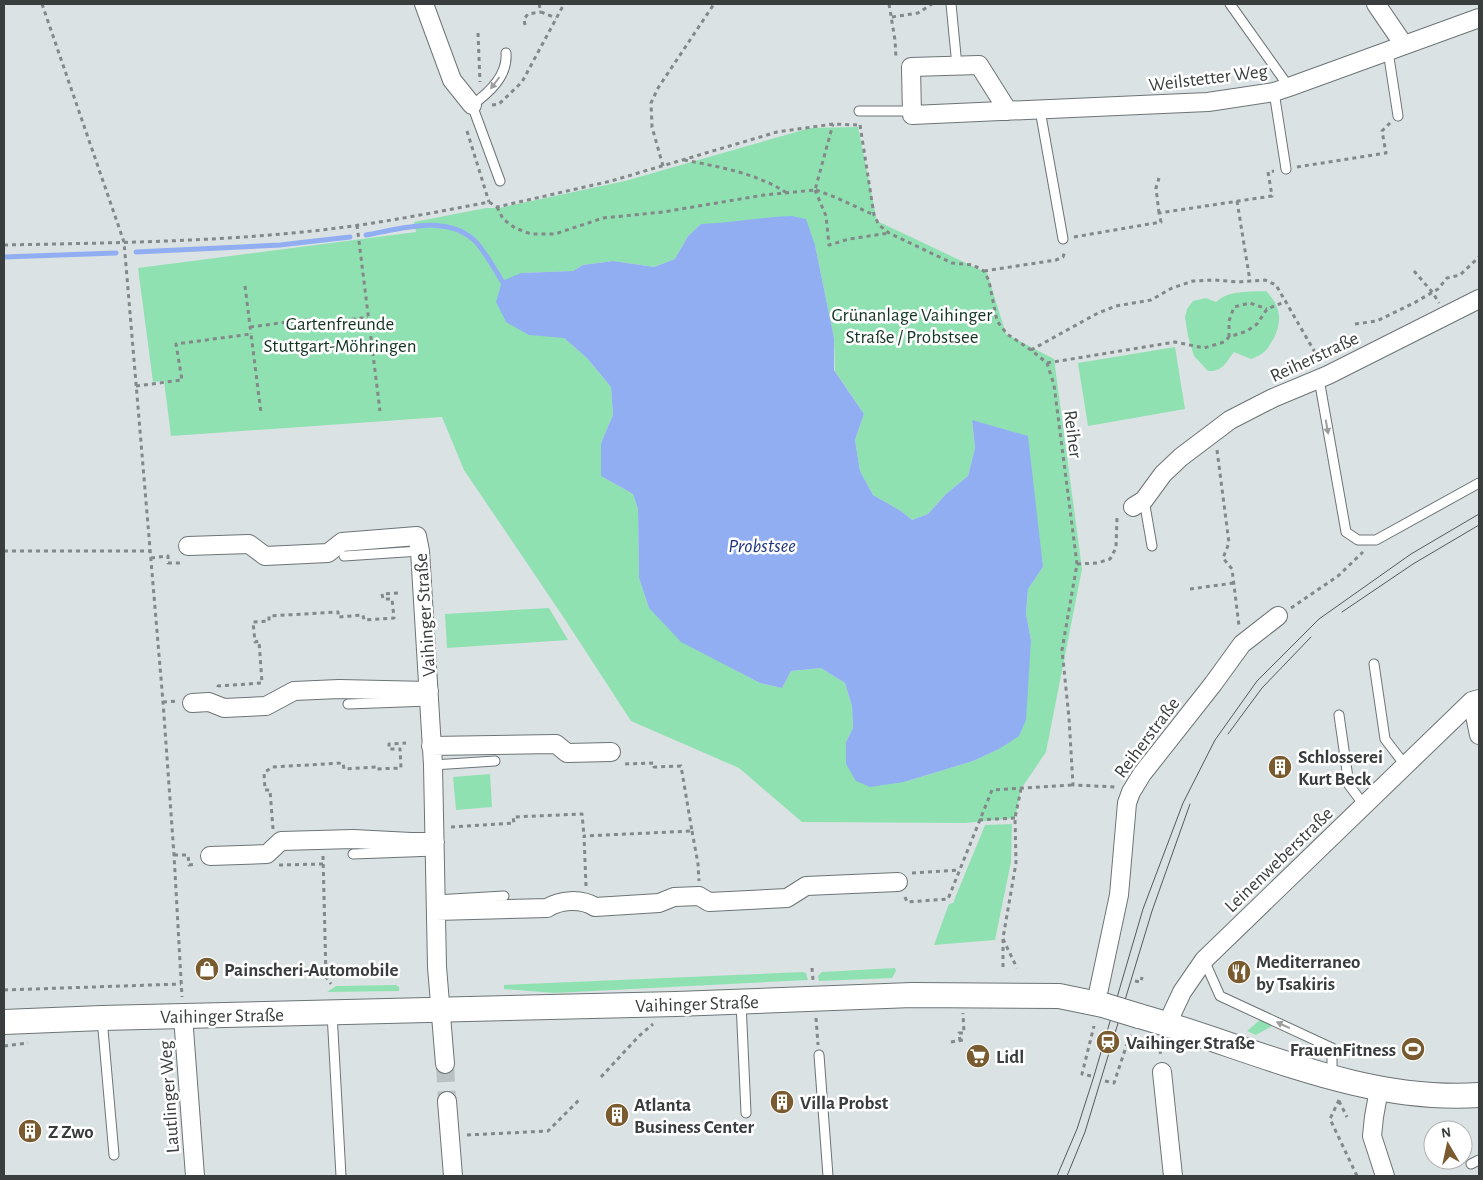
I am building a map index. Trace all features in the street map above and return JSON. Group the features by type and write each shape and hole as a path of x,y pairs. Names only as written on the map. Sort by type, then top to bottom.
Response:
{"main road":[{"name":"Vaihinger Straße","path":"4,1022 676,1004 814,998 961,995 1059,996 1100,1004 1135,1026 1167,1024 1339,1086 1447,1096 1479,1095"}],"street":[{"path":"424,4 452,80 472,105"},
{"path":"1376,4 1396,48"},
{"name":"Weilstetter Weg","path":"912,111 912,115 1208,102 1282,89 1479,18"},
{"path":"912,111 911,67 979,65 1008,111"},
{"name":"Reiherstraße","path":"1139,504 1163,474 1181,457 1210,433 1230,420 1264,402 1323,377 1479,298"},
{"name":"Vaihinger Straße","path":"188,546 248,544 265,556 274,556 328,553 342,542 417,536 420,551 429,696 440,1009"},
{"name":"Reiherstraße","path":"1100,1004 1119,895 1127,803 1130,792 1242,644 1278,616"},
{"name":"Vaihinger Straße","path":"201,702 224,708 266,706 294,691 339,689 429,696"},
{"path":"1475,700 1479,735"},
{"name":"Leinenweberstraße","path":"1167,1024 1180,997 1204,960 1364,804 1475,700"},
{"path":"431,746 556,744 567,753 610,752"},
{"path":"210,856 267,854 281,841 353,839 411,842 435,840"},
{"path":"435,906 547,908 555,903 586,901 595,907 659,903 674,898 699,896 710,902 787,898 806,886 898,882"},
{"path":"440,1009 445,1064"},
{"name":"Lautlinger Weg","path":"183,1016 194,1176"},
{"path":"1162,1072 1173,1176"},
{"path":"1379,1089 1372,1136 1386,1176"},
{"path":"447,1101 453,1176"}],"lane":[{"path":"951,4 957,66"},
{"path":"1230,4 1282,89 1286,169"},
{"path":"1396,48 1398,116"},
{"path":"500,181 472,105 495,85 504,70 507,61 506,53"},
{"path":"1040,110 1063,239"},
{"path":"859,112 912,111"},
{"path":"1323,377 1346,532 1358,540 1376,540 1479,483"},
{"path":"1139,504 1152,546"},
{"path":"344,556 420,551"},
{"path":"1374,664 1385,739 1405,765"},
{"path":"348,704 429,696"},
{"path":"1339,715 1349,785 1364,804"},
{"path":"432,765 495,761"},
{"path":"353,854 435,840"},
{"path":"435,906 504,896"},
{"path":"1204,960 1220,996 1332,1048 1339,1086"},
{"path":"741,1001 746,1113"},
{"path":"332,1013 341,1176"},
{"path":"102,1018 114,1155"},
{"path":"819,1055 828,1176"}],"path":[{"path":"4,990 181,984 174,855 124,242 42,4"},
{"path":"539,4 540,12"},
{"path":"478,33 481,80 472,105 480,107 499,104 522,82 564,4"},
{"path":"663,166 652,127 651,103 658,88 714,4"},
{"path":"892,17 918,13 932,4"},
{"path":"525,25 524,19 528,14 540,12 556,18"},
{"path":"1159,213 1272,196 1268,172 1386,153 1382,131 1398,116"},
{"path":"497,207 611,181 777,132 833,124 860,125 874,215 879,225 889,233 952,263 973,265 984,271 989,280 997,321 1008,334 1047,363 1175,342 1204,348 1224,342 1230,337 1247,331 1257,324 1267,309 1287,301"},
{"path":"833,124 815,190 826,216 829,245 849,239 889,233"},
{"path":"684,160 750,175 774,185 787,193"},
{"path":"984,271 1056,260 1063,257 1065,251 1063,239 1161,222 1156,188 1159,178"},
{"path":"4,245 212,240 304,232 357,225 489,202 497,207 503,219 515,228 531,234 555,234 602,218 663,212 764,195 815,190 874,215"},
{"path":"1237,201 1250,281"},
{"path":"357,225 380,411"},
{"path":"1355,324 1377,321 1390,316 1438,290 1447,278 1460,275 1479,256"},
{"path":"1414,271 1433,292 1441,306 1450,313"},
{"path":"1031,350 1098,313 1116,306 1151,300 1172,288 1193,281 1265,280 1276,284 1287,301 1323,377"},
{"path":"245,286 261,413"},
{"path":"1230,337 1229,321 1234,307 1250,304 1267,309"},
{"path":"250,327 311,319 318,324 368,318"},
{"path":"136,386 182,380 176,344 251,334"},
{"name":"Reiher","path":"1047,363 1054,385 1077,564 1062,650 1069,718 1072,785"},
{"path":"1217,450 1229,544 1223,558 1232,569 1242,644"},
{"path":"1077,564 1097,563 1110,559 1116,548 1116,518 1139,504"},
{"path":"1278,616 1338,576 1376,540"},
{"path":"4,551 150,551"},
{"path":"1190,589 1234,583"},
{"path":"201,702 218,686 262,683 259,641 255,642 253,622 269,621 269,616 338,612 338,617 363,616 364,620 394,618 392,599 383,599 382,594 400,593"},
{"path":"281,841 273,833 270,790 265,790 264,773 272,767 344,763 344,769 401,768 400,749 389,749 388,744 406,743"},
{"path":"610,752 615,765 654,763 654,768 681,766 698,864 699,881"},
{"path":"959,870 911,873 898,882 907,902 948,899 992,790 1072,785 1115,787 1130,792"},
{"path":"1003,967 1003,938 1016,863 1015,818 1021,789"},
{"path":"435,840 514,822 514,817 582,814 586,901"},
{"path":"979,820 1015,818"},
{"path":"584,836 692,831"},
{"path":"322,840 326,976 331,984"},
{"path":"1003,938 1017,968"},
{"path":"1134,981 1141,982 1142,977 1139,987"},
{"path":"951,1042 962,1040 960,1033 964,1033 961,995"},
{"path":"814,998 819,1055"},
{"path":"602,1078 639,1036 676,1004"},
{"path":"1091,1076 1082,1074 1094,1026"},
{"path":"1105,1081 1114,1084 1135,1026"},
{"path":"1339,1086 1347,1117"},
{"path":"1339,1086 1330,1119 1357,1176"},
{"path":"450,1136 548,1131 580,1099"}],"green space":[{"path":"858,127 877,221 987,273 1006,334 1054,359 1082,569 1046,752 1021,789 1015,818 965,823 802,822 739,768 631,721 464,470 442,417 171,436 164,381 153,382 138,268 416,232 414,222 486,208 499,208 625,181 810,128","holes":["701,224 723,224 815,245 834,338 835,371 864,414 855,440 860,471 873,495 901,511 912,520 928,514 946,494 968,476 975,448 972,421 1043,567 1028,589 1026,614 1031,640 999,749 973,761 904,782 846,742 853,728 852,706 845,683 821,668 791,671 782,688 760,683 724,664 649,608 639,578 638,509 633,494 601,476 601,443 613,415 611,387 587,358 564,338 521,273 573,271 583,265 613,261 654,267 675,259 688,236"]},
{"path":"1266,291 1271,296 1279,313 1279,325 1268,348 1260,355 1251,359 1234,352 1221,368 1208,371 1194,356 1185,317 1187,309 1193,301 1206,298 1216,302 1227,295"},
{"path":"1175,347 1185,409 1088,426 1078,363"},
{"path":"549,608 568,640 447,648 445,614"},
{"path":"490,774 492,807 456,810 453,777"},
{"path":"1012,824 1011,862 995,940 934,945 949,904 953,903 985,825"},
{"path":"895,968 896,971 892,978 819,981 818,976 822,972"},
{"path":"806,973 808,980 554,993 504,989 504,985"},
{"path":"396,985 399,987 399,991 327,992 336,986"},
{"path":"1260,1020 1272,1026 1256,1035 1247,1031"}],"water":[{"name":"Probstsee","path":"792,216 806,219 815,245 834,338 834,370 864,414 855,440 860,471 873,495 901,511 912,520 928,514 946,494 968,476 975,448 972,420 1028,436 1043,567 1028,589 1026,614 1031,640 1026,720 1019,736 999,749 973,761 904,782 870,787 856,781 846,764 846,742 853,728 852,706 845,683 821,668 791,671 782,688 760,683 681,642 649,608 639,578 638,509 633,494 601,476 601,443 613,415 611,387 587,358 564,338 529,335 506,322 496,302 502,281 521,273 573,271 583,265 613,261 654,267 675,259 688,236 701,224"}],"waterway":[{"path":"366,235 422,225 450,227 462,232 477,243 502,281"},
{"path":"136,252 280,245 350,237"},
{"path":"4,257 116,253"}],"tunnel":[{"path":"445,1064 447,1101"}],"tram line":[{"path":"1057,1176 1077,1129 1143,909 1183,803 1215,740 1257,681 1319,619 1411,554 1479,514"},
{"path":"1342,612 1413,564 1479,525"},
{"path":"1228,734 1262,688 1311,637"},
{"path":"1067,1176 1085,1132 1152,911 1190,804"}],"place":[{"name":"Schlosserei Kurt Beck","path":"1280,767"},
{"name":"Painscheri-Automobile","path":"207,969"},
{"name":"Mediterraneo by Tsakiris","path":"1239,972"},
{"name":"Vaihinger Straße","path":"1108,1042"},
{"name":"FrauenFitness","path":"1413,1049"},
{"name":"Lidl","path":"978,1056"},
{"name":"Villa Probst","path":"782,1102"},
{"name":"Atlanta Business Center","path":"617,1115"},
{"name":"Z Zwo","path":"30,1131"}],"park label":[{"name":"Grünanlage Vaihinger Straße / Probstsee","path":"912,325"},
{"name":"Gartenfreunde Stuttgart-Möhringen","path":"340,334"}]}
